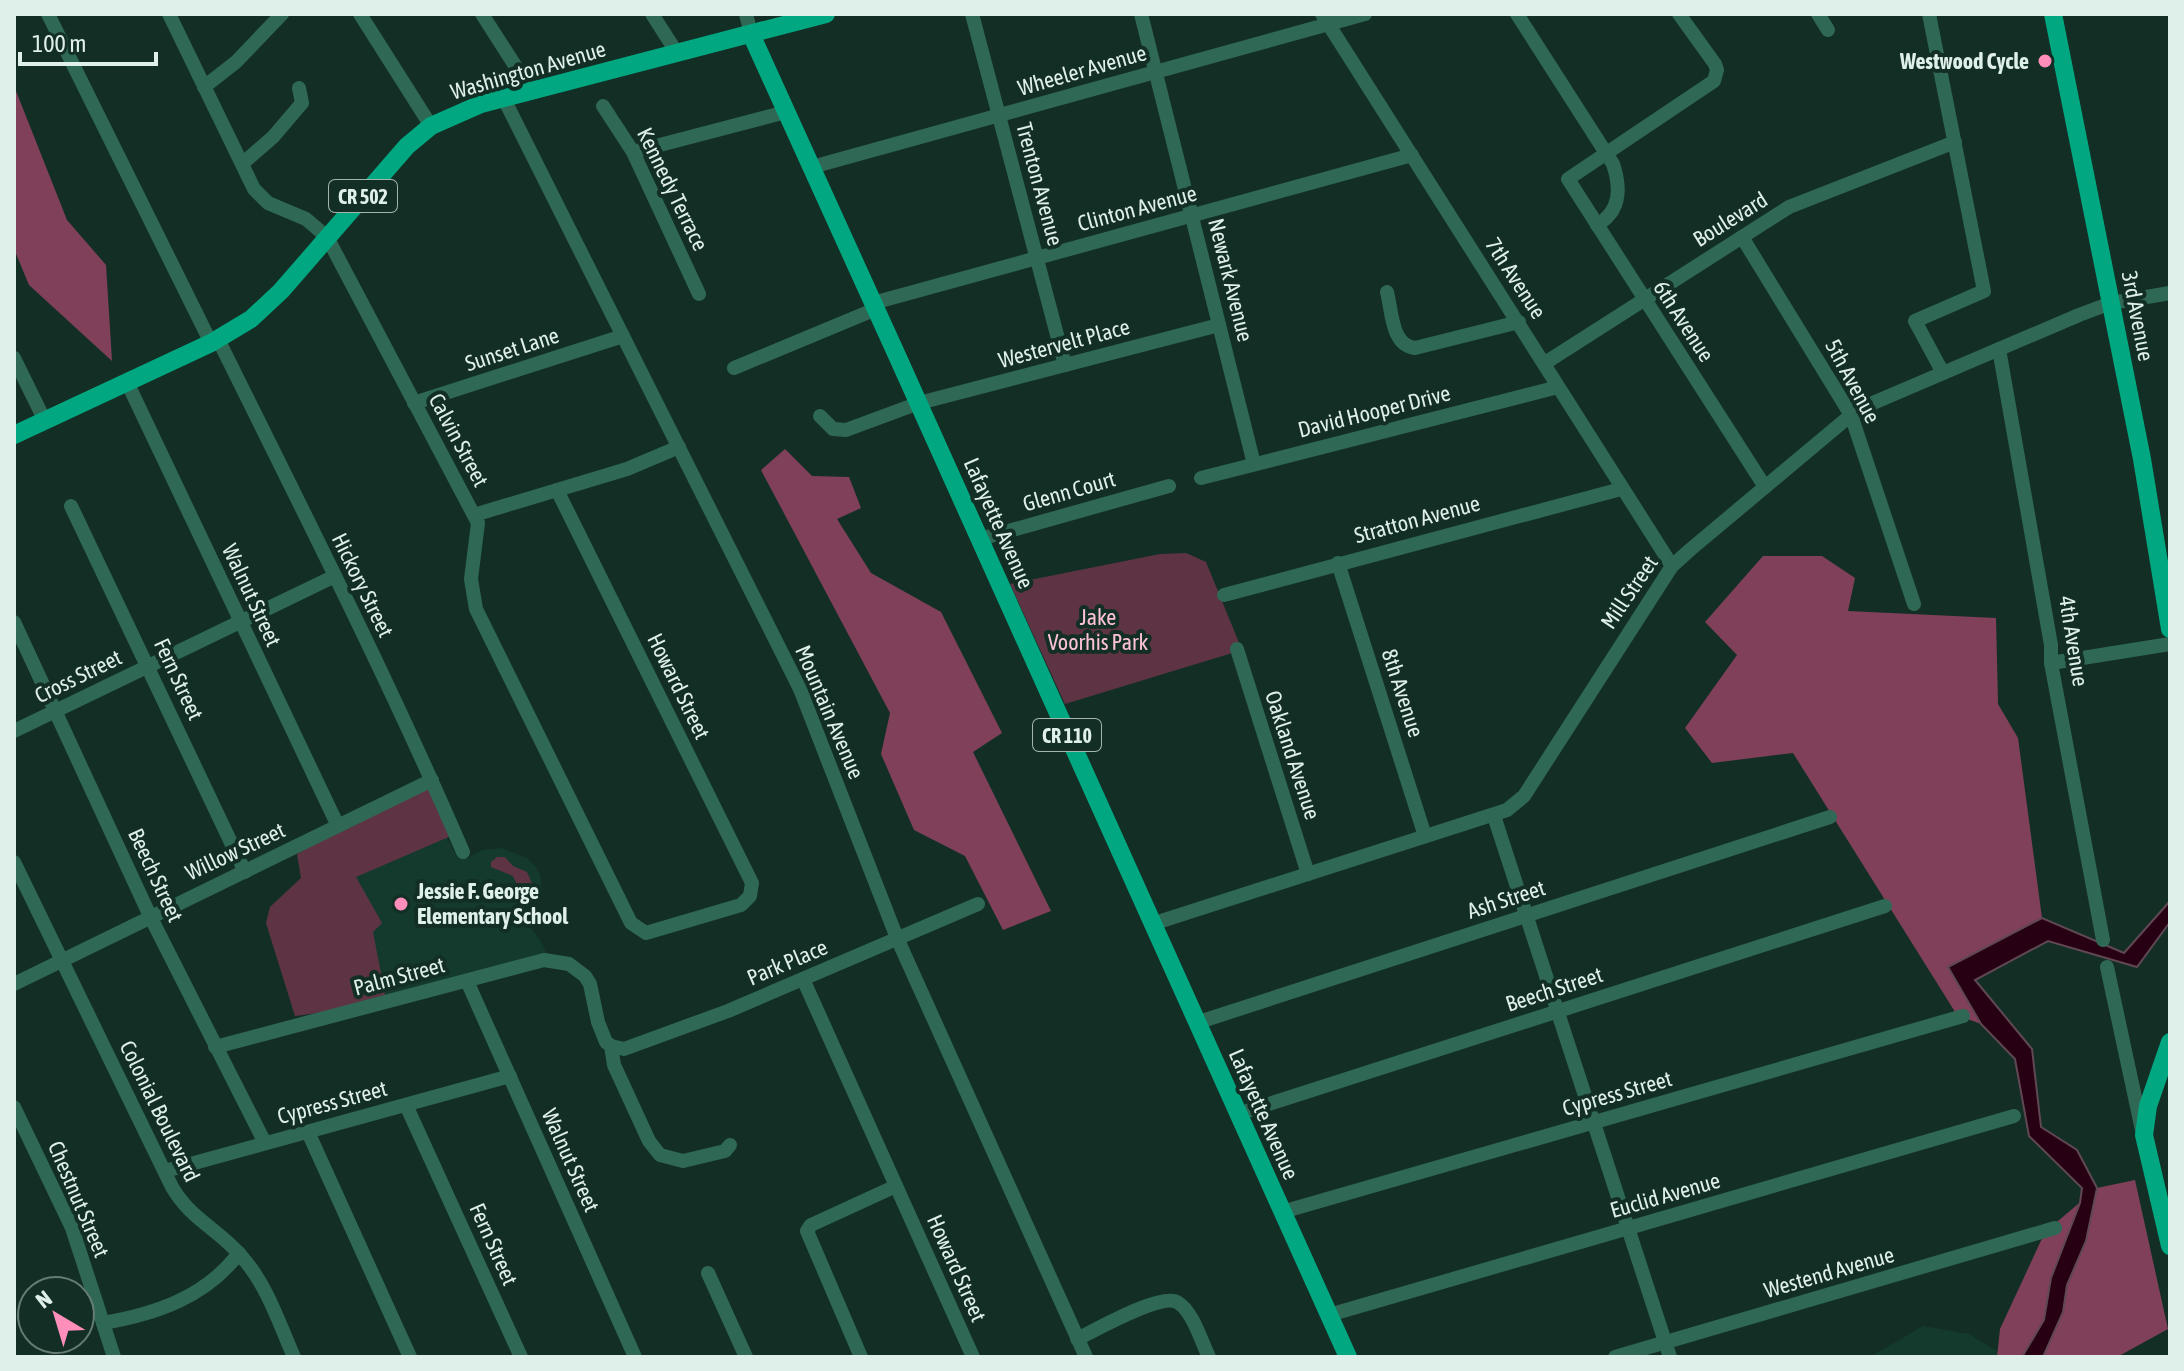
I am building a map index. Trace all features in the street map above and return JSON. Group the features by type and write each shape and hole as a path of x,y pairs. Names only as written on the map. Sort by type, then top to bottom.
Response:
{"main road":[{"name":"Washington Avenue","path":"14,435 214,341 251,319 268,305 407,146 431,126 481,104 826,14"},
{"name":"3rd Avenue","path":"2053,14 2142,459 2170,629"},
{"name":"Lafayette Avenue","path":"751,34 1348,1357"},
{"path":"2170,1042 2148,1106 2146,1146 2164,1195 2170,1246"}],"street":[{"name":"Hickory Street","path":"48,14 335,576 463,852"},
{"name":"Calvin Street","path":"169,14 261,197 278,208 306,219 327,237 474,515 478,523 471,579 476,609 634,926"},
{"path":"204,87 236,62 282,14"},
{"path":"360,14 431,126"},
{"path":"482,14 532,92"},
{"path":"652,14 677,53"},
{"name":"Lafayette Avenue","path":"746,14 751,34"},
{"name":"Trenton Avenue","path":"972,14 1065,365"},
{"name":"Newark Avenue","path":"1141,14 1254,464"},
{"name":"Wheeler Avenue","path":"812,167 1156,72 1325,19 1365,14"},
{"path":"1517,14 1607,154 1618,178 1618,198 1610,215 1597,225"},
{"path":"1607,154 1711,86 1716,76 1715,64 1679,14"},
{"path":"1818,14 1828,30"},
{"path":"1929,14 1984,291 1915,321 1943,373"},
{"name":"7th Avenue","path":"1325,19 1672,566"},
{"path":"242,164 273,137 302,103 299,88"},
{"name":"Mountain Avenue","path":"504,99 813,719 897,938 1086,1357"},
{"name":"Kennedy Terrace","path":"603,106 633,152 699,294"},
{"path":"633,152 786,112"},
{"name":"Boulevard","path":"1545,363 1789,207 1955,142"},
{"name":"6th Avenue","path":"1607,154 1568,179 1765,487"},
{"name":"Clinton Avenue","path":"734,368 875,306 1036,258 1412,155"},
{"name":"5th Avenue","path":"1742,237 1851,415 1914,604"},
{"path":"1387,292 1398,338 1412,348 1519,322"},
{"name":"Mill Street","path":"1152,924 1494,816 1524,796 1672,566 1851,415 2111,303 2170,293"},
{"name":"Westervelt Place","path":"820,416 833,429 846,430 919,403 1219,325"},
{"name":"Sunset Lane","path":"414,403 623,336"},
{"name":"4th Avenue","path":"1999,349 2051,645 2051,663 2103,940"},
{"path":"14,358 45,421"},
{"name":"Walnut Street","path":"127,382 338,826"},
{"name":"David Hooper Drive","path":"1201,478 1558,387"},
{"path":"474,515 627,469 679,447"},
{"name":"Glenn Court","path":"980,539 1169,486"},
{"name":"Stratton Avenue","path":"1224,595 1621,489"},
{"name":"Howard Street","path":"557,490 752,883 747,901 646,933 634,926"},
{"name":"Fern Street","path":"71,506 245,872"},
{"name":"8th Avenue","path":"1338,563 1425,836"},
{"name":"Cross Street","path":"14,731 335,576"},
{"name":"Beech Street","path":"14,622 150,916 265,1143"},
{"path":"2051,663 2170,644"},
{"name":"Oakland Avenue","path":"1237,649 1308,874"},
{"name":"Willow Street","path":"14,984 432,780"},
{"path":"1494,816 1667,1350"},
{"name":"Ash Street","path":"1196,1023 1830,817"},
{"name":"Colonial Boulevard","path":"14,862 172,1187 191,1213 239,1253 263,1287 294,1357"},
{"name":"Park Place","path":"611,1046 624,1049 728,1011 978,904"},
{"name":"Beech Street","path":"1238,1114 1885,906"},
{"name":"Palm Street","path":"215,1047 550,960 569,964 588,982 594,994 598,1022 606,1042 611,1046"},
{"path":"2107,967 2146,1146"},
{"name":"Howard Street","path":"803,979 973,1357"},
{"name":"Walnut Street","path":"467,981 635,1357"},
{"name":"Cypress Street","path":"1282,1212 1963,1016"},
{"path":"611,1046 614,1065 649,1141 660,1155 683,1161 719,1153 730,1145"},
{"name":"Cypress Street","path":"165,1171 510,1076"},
{"name":"Fern Street","path":"406,1105 521,1357"},
{"name":"Chestnut Street","path":"14,1107 72,1228 114,1357"},
{"name":"Euclid Avenue","path":"1329,1315 2014,1116"},
{"path":"308,1132 410,1357"},
{"path":"861,1357 807,1235 808,1229 896,1186"},
{"name":"Westend Avenue","path":"1615,1357 1667,1350 2055,1228"},
{"path":"103,1323 145,1314 188,1297 219,1276 239,1253"},
{"path":"708,1273 746,1357"},
{"path":"1077,1339 1146,1307 1169,1300 1178,1303 1187,1313 1209,1357"}],"shaded area":[{"path":"14,86 67,220 106,265 112,361 29,285 14,249"},
{"path":"785,449 812,476 849,477 861,508 837,519 871,573 941,612 1002,733 973,752 1051,911 1003,930 965,856 914,830 881,754 890,713 761,470"},
{"path":"1763,556 1822,556 1855,578 1848,611 1996,618 1998,704 2018,738 2042,918 1948,967 1981,1024 1957,1015 1793,753 1712,763 1685,728 1737,655 1705,622"},
{"name":"Jessie F. George Elementary School","path":"447,838 457,857 467,858 483,850 502,848 528,859 535,866 540,875 542,892 524,910 525,920 550,960 295,1016 266,923 270,907 301,878 297,854"},
{"path":"2170,901 2170,922 2137,967 2048,941 1975,980 2032,1049 2041,1127 2077,1150 2097,1188 2086,1241 2067,1285 2063,1312 2043,1357 2022,1357 2044,1320 2051,1278 2080,1203 2082,1188 2029,1136 2015,1059 1981,1024 1948,967 2042,918 2124,953"},
{"path":"2135,1180 2168,1329 2117,1357 1997,1357 2000,1329 2045,1232 2097,1188"},
{"path":"1923,1326 1969,1334 1998,1352 1997,1357 1870,1357"}],"green space":[{"name":"Jake Voorhis Park","path":"1186,553 1206,562 1242,650 1065,704 1010,584 1160,554"},
{"path":"430,783 458,833 356,877 382,923 373,932 387,1004 295,1016 266,923 270,907 301,878 297,854"},
{"path":"497,857 505,857 513,866 527,872 535,890 522,896 513,876 491,867 491,862"}],"place":[{"name":"Westwood Cycle","path":"2045,61"},
{"name":"Jessie F. George Elementary School","path":"401,904"}]}
